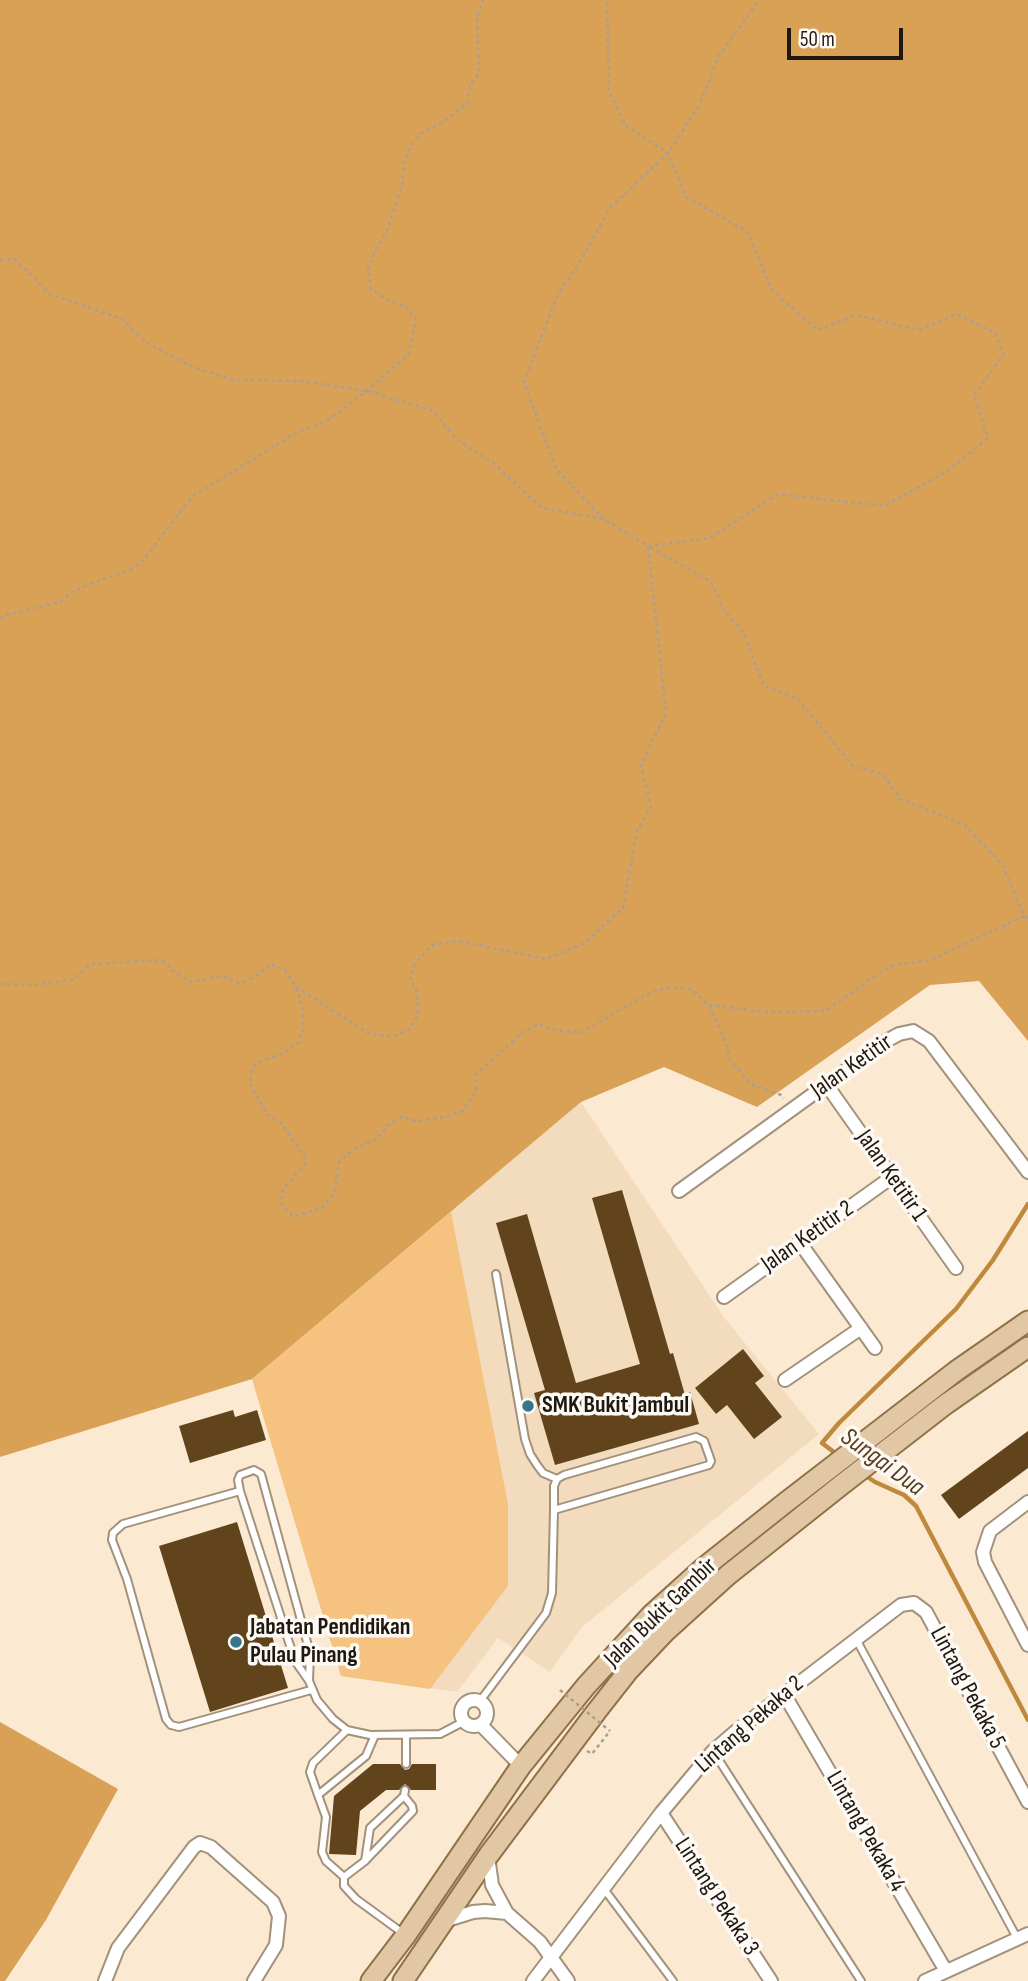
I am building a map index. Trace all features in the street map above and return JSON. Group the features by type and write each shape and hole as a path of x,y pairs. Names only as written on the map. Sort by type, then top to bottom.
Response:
{"main road":[{"name":"Jalan Bukit Gambir","path":"371,1981 406,1936 521,1766 586,1686 652,1615 702,1569 824,1473 956,1371 1028,1321"},
{"name":"Jalan Bukit Gambir","path":"403,1981 488,1856 629,1670 665,1632 728,1575 840,1486 946,1404 1028,1346"}],"street":[{"name":"Jalan Ketitir","path":"678,1191 899,1034 913,1031 922,1035 938,1052 1028,1172"},
{"name":"Jalan Ketitir 1","path":"826,1084 956,1268"},
{"name":"Jalan Ketitir 2","path":"724,1297 891,1177"},
{"path":"800,1242 875,1348"},
{"path":"785,1380 861,1328"},
{"path":"1028,1503 990,1531 985,1542 985,1562 1028,1644"},
{"name":"Lintang Pekaka 2","path":"533,1981 661,1813 713,1751 855,1638 901,1605 914,1603 926,1612"},
{"name":"Lintang Pekaka 5","path":"926,1612 1028,1802"},
{"name":"Lintang Pekaka 4","path":"784,1694 946,1971"},
{"path":"468,1701 480,1701 487,1710 485,1721 481,1725 471,1727 463,1722 460,1710 463,1705 468,1701"},
{"path":"481,1725 521,1766"},
{"name":"Lintang Pekaka 3","path":"661,1813 771,1981"},
{"path":"105,1981 118,1948 194,1847 200,1843 211,1847 273,1902 279,1916 276,1945 254,1981"},
{"path":"488,1856 492,1885 507,1913 528,1929 568,1981"},
{"path":"444,1921 472,1912 507,1913"},
{"path":"925,1981 1022,1936"}],"lane":[{"path":"496,1275 525,1439 530,1454 543,1472 556,1479 696,1437 704,1440 711,1461 709,1465 554,1510"},
{"path":"309,1681 310,1653 261,1474 254,1469 240,1475 240,1491 295,1661 333,1719 347,1730 375,1735 440,1734 463,1722"},
{"path":"480,1701 546,1613 552,1592 556,1479"},
{"path":"240,1491 123,1524 113,1534 112,1540 127,1579 166,1719 171,1725 179,1727 312,1690"},
{"path":"855,1638 1022,1936"},
{"path":"347,1730 313,1763 310,1772 326,1816 323,1856 344,1877 344,1886 356,1899 406,1936"},
{"path":"318,1795 366,1756 375,1735"},
{"path":"406,1735 406,1764"},
{"path":"713,1751 861,1981"},
{"path":"344,1877 365,1861 413,1811 404,1793 369,1828 365,1861"},
{"path":"604,1889 673,1981"}],"path":[{"path":"0,619 6,615 60,602 75,590 134,568 192,497 296,433 328,420 408,355 416,318 405,306 371,289 368,268 376,247 387,230 402,187 404,165 410,148 422,133 442,124 467,103 470,85 479,74 477,17 483,0"},
{"path":"607,0 609,92 626,126 668,153 685,197 748,232 771,289 817,330 857,315 919,330 957,314 995,333 1004,354 974,395 988,438 946,472 884,506 778,494 710,538 648,546"},
{"path":"709,1005 766,1012 825,1011 890,966 930,960 1026,917 1002,864 965,825 900,800 884,775 853,766 797,698 764,686 743,632 724,610 712,582 604,519 556,468 524,382 556,298 610,208 668,153 700,104 719,56 759,0"},
{"path":"0,260 15,259 50,294 122,319 147,344 193,367 233,380 301,381 367,391 434,411 455,438 493,463 542,508 604,519"},
{"path":"296,987 368,1033 390,1037 410,1029 418,1014 417,992 410,978 415,964 432,945 459,942 546,959 583,944 623,908 636,831 651,806 641,765 666,713 648,546"},
{"path":"0,984 34,985 72,980 91,964 160,960 190,982 222,976 240,983 253,978 270,964 285,971 296,987 303,1008 303,1031 298,1043 282,1055 261,1061 253,1067 250,1083 267,1114 281,1124 304,1155 305,1164 283,1189 281,1203 293,1217 322,1208 335,1191 339,1163 354,1149 375,1140 390,1124 402,1117 417,1121 441,1118 463,1111 476,1092 476,1074 523,1032 538,1024 555,1030 581,1033 635,1001 671,986 691,989 709,1005 726,1043 730,1060 751,1084 781,1095 793,1108"},
{"path":"560,1690 610,1731"}],"shaded area":[{"path":"0,0 1028,0 1028,1041 979,981 930,985 757,1107 664,1067 581,1102 252,1379 0,1457"},
{"name":"SMK Bukit Jambul","path":"581,1102 723,1316 819,1434 582,1627 550,1672 498,1638 457,1692 341,1676 252,1379"},
{"path":"451,1212 508,1504 508,1586 430,1689 341,1676 252,1379"},
{"path":"0,1722 118,1789 46,1920 5,1981 0,1981"}],"building":[{"path":"622,1190 670,1354 673,1353 685,1395 690,1392 699,1424 555,1465 534,1393 545,1390 496,1223 527,1214 576,1383 640,1364 592,1198"},
{"path":"743,1349 764,1376 755,1383 782,1417 754,1439 727,1405 716,1414 695,1388"},
{"path":"233,1410 235,1417 257,1410 266,1440 190,1463 179,1426"},
{"path":"1028,1431 1028,1468 959,1519 941,1495"},
{"path":"237,1522 288,1688 210,1712 159,1546"},
{"path":"373,1764 400,1764 405,1770 412,1764 436,1764 436,1790 411,1790 405,1784 399,1790 386,1790 360,1811 356,1855 329,1854 334,1796"}],"waterway":[{"name":"Sungai Dua","path":"839,1456 822,1443 839,1423 956,1309 993,1260 1028,1204"},
{"name":"Sungai Dua","path":"863,1474 904,1495 916,1506 1028,1720"}],"place":[{"name":"SMK Bukit Jambul","path":"528,1406"},
{"name":"Jabatan Pendidikan Pulau Pinang","path":"236,1642"}]}
